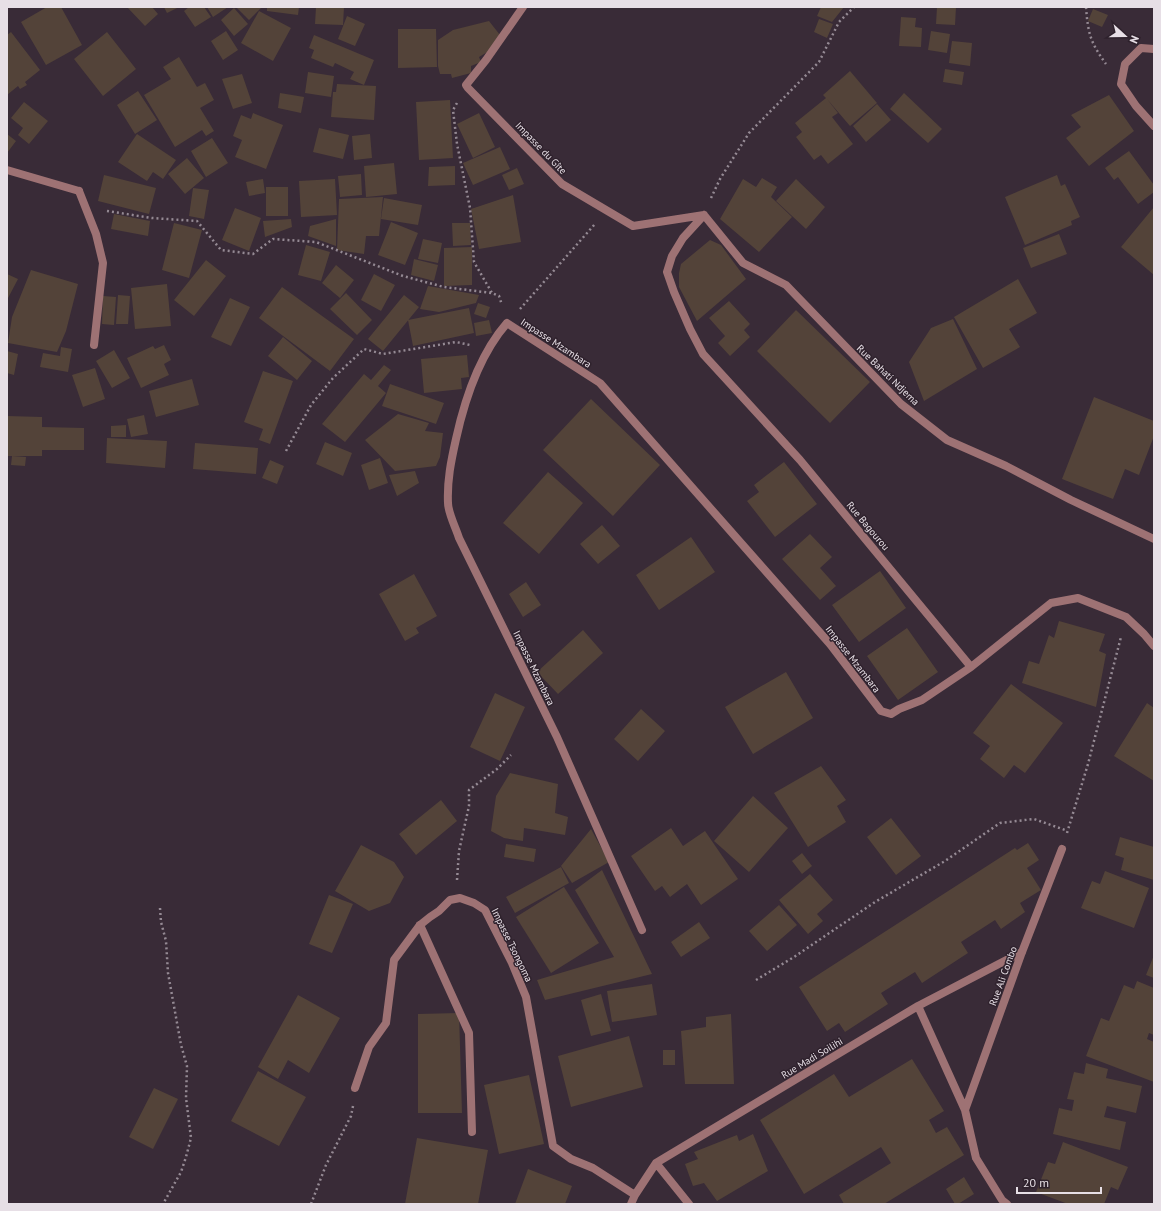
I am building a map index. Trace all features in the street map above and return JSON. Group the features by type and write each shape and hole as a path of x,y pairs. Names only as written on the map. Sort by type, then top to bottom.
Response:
{"street":[{"path":"468,88 466,84 486,60 522,7"},
{"path":"1154,49 1141,48 1125,64 1121,84 1136,106 1154,126"},
{"name":"Impasse du Gîte","path":"468,88 562,184 633,226 704,215"},
{"path":"7,170 79,191 96,234 103,264 94,345"},
{"name":"Rue Bahati Ndjema","path":"704,215 743,263 786,284 901,404 947,440 1006,466 1071,500 1154,539"},
{"name":"Rue Bagourou","path":"704,215 683,238 672,256 667,272 690,329 703,354 800,460 971,667"},
{"name":"Impasse Mzambara","path":"642,930 557,737 459,538 448,505 449,471 463,408 480,363 496,336 508,323 600,383 830,644 881,711 891,714 899,709 922,700 971,667"},
{"path":"971,667 1051,603 1078,598 1126,618 1154,646"},
{"name":"Rue Ali Combo","path":"965,1110 1022,952 1062,849"},
{"name":"Impasse Tsongoma","path":"456,899 460,898 474,903 485,910 512,963 526,997 553,1146 571,1159 593,1168 635,1195"},
{"path":"355,1088 369,1047 386,1023 394,960 420,925 439,911 450,900 456,899"},
{"path":"420,925 469,1033 472,1132"},
{"name":"Rue Madi Soilihi","path":"631,1204 635,1195 656,1163 918,1006 1022,952"},
{"path":"918,1006 965,1110 976,1158 1002,1200 1007,1204"},
{"path":"656,1163 689,1204"}],"path":[{"path":"704,215 720,178 749,133 820,62 839,22 854,7"},
{"path":"1086,7 1088,30 1094,46 1121,84"},
{"path":"468,88 453,110 470,208 474,262 492,294"},
{"path":"86,209 152,218 197,221 221,250 254,254 273,239 316,242 403,276 444,287 499,296 508,323"},
{"path":"508,323 607,211"},
{"path":"286,451 311,405 334,378 364,349 383,354 456,342 489,348"},
{"path":"1062,849 1088,764 1126,618"},
{"path":"456,899 459,851 468,806 469,790 497,769 511,755"},
{"path":"756,980 794,957 875,902 945,861 1000,823 1034,819 1068,830"},
{"path":"160,908 161,922 166,942 168,973 181,1045 187,1066 186,1098 191,1138 181,1172 162,1204"},
{"path":"312,1204 326,1166 351,1116 355,1088"}],"building":[{"path":"47,7 61,7 82,45 46,65 21,22"},
{"path":"127,7 152,7 158,14 145,26"},
{"path":"164,7 179,7 167,13"},
{"path":"189,7 204,7 211,17 195,27 184,11"},
{"path":"207,7 228,7 213,17"},
{"path":"236,7 262,7 249,20"},
{"path":"267,7 299,7 298,15 267,11"},
{"path":"316,7 344,7 343,25 315,24"},
{"path":"821,7 844,7 832,22 817,16"},
{"path":"937,7 956,7 955,25 936,24"},
{"path":"234,8 248,24 234,36 221,20"},
{"path":"1093,9 1108,15 1102,27 1088,21"},
{"path":"259,11 291,28 273,61 241,43"},
{"path":"347,16 365,24 355,46 338,39"},
{"path":"901,17 916,18 915,27 922,28 921,47 899,46"},
{"path":"819,19 833,24 827,38 814,32"},
{"path":"489,21 500,35 489,51 479,57 481,62 471,66 471,73 452,78 451,74 440,74 438,66 438,40 453,30"},
{"path":"398,29 436,29 437,67 398,68"},
{"path":"226,31 238,50 223,60 211,41"},
{"path":"931,31 950,34 947,53 928,50"},
{"path":"11,32 40,70 25,82 27,85 20,89 18,86 7,95 7,35"},
{"path":"107,32 136,69 103,96 74,59"},
{"path":"314,35 374,60 364,85 350,79 354,72 335,63 333,67 311,58 314,50 309,48"},
{"path":"952,41 972,43 970,66 949,63"},
{"path":"179,57 197,87 205,83 214,100 200,108 214,131 206,136 202,130 175,147 144,95 171,79 163,67"},
{"path":"945,69 964,72 962,85 943,82"},
{"path":"850,71 877,103 850,126 827,99 838,113 832,117 853,144 828,164 821,155 814,160 796,137 802,132 795,123 826,98 823,95"},
{"path":"308,72 334,76 331,97 305,93"},
{"path":"242,74 252,103 233,109 222,79"},
{"path":"337,84 376,86 374,120 331,117 333,92 336,92"},
{"path":"138,91 157,120 135,134 117,105"},
{"path":"280,93 304,97 301,113 278,108"},
{"path":"904,93 942,129 928,143 890,109"},
{"path":"1109,95 1134,131 1089,166 1066,138 1081,127 1071,115"},
{"path":"450,100 453,158 419,160 416,102"},
{"path":"24,102 48,121 29,144 18,135 23,128 11,118"},
{"path":"877,104 891,120 866,142 853,126"},
{"path":"253,113 283,125 266,169 235,157 242,140 233,136 241,115 251,119"},
{"path":"479,113 495,147 473,158 457,124"},
{"path":"319,128 349,135 343,159 313,152"},
{"path":"7,134 16,141 7,153"},
{"path":"137,134 176,160 163,179 153,172 147,181 118,162"},
{"path":"370,134 372,158 354,160 352,136"},
{"path":"212,138 228,163 206,177 191,151"},
{"path":"500,147 510,169 473,185 463,163"},
{"path":"1129,151 1154,185 1154,192 1138,204 1118,177 1114,180 1105,168"},
{"path":"187,158 204,178 185,194 168,174"},
{"path":"394,163 397,194 366,197 364,166"},
{"path":"455,166 455,185 428,186 429,167"},
{"path":"517,168 524,184 509,190 502,175"},
{"path":"361,174 362,195 340,197 338,176"},
{"path":"104,175 156,188 149,214 98,201"},
{"path":"1057,175 1061,186 1065,184 1080,217 1071,221 1072,225 1025,245 1005,197"},
{"path":"762,178 777,187 771,197 792,217 759,252 720,219 743,179 756,187"},
{"path":"263,179 265,193 249,196 246,182"},
{"path":"335,179 337,215 301,217 299,181"},
{"path":"796,179 825,207 806,229 776,201"},
{"path":"266,187 288,187 288,216 266,216"},
{"path":"193,188 209,190 204,219 189,216"},
{"path":"513,195 521,242 479,249 471,209"},
{"path":"383,197 379,236 366,236 364,254 337,250 339,199"},
{"path":"384,198 422,205 418,225 381,219"},
{"path":"1154,207 1154,275 1121,247"},
{"path":"235,208 261,218 249,251 222,240"},
{"path":"114,214 150,221 148,236 111,229"},
{"path":"291,219 292,227 265,237 263,221"},
{"path":"336,219 336,246 308,236 310,226"},
{"path":"391,222 418,233 405,265 378,255"},
{"path":"174,223 202,230 189,278 162,270"},
{"path":"452,223 470,223 471,245 453,246"},
{"path":"1059,234 1067,254 1031,268 1023,248"},
{"path":"423,239 442,243 438,263 418,259"},
{"path":"710,240 721,245 746,279 697,321 679,287 679,273 681,264"},
{"path":"306,245 330,252 321,281 298,275"},
{"path":"472,247 472,285 444,286 444,248"},
{"path":"414,259 438,265 434,281 411,275"},
{"path":"206,260 226,276 194,316 174,300"},
{"path":"336,265 354,280 340,298 322,283"},
{"path":"31,270 78,284 66,331 57,352 8,343 12,317"},
{"path":"7,274 18,279 7,300"},
{"path":"374,274 395,285 381,311 361,300"},
{"path":"1018,279 1037,313 1009,329 1020,347 983,368 954,317"},
{"path":"167,284 171,326 135,329 131,288"},
{"path":"428,286 479,295 476,303 439,312 420,309"},
{"path":"282,287 354,339 330,371 259,318"},
{"path":"346,293 372,320 357,335 330,309"},
{"path":"118,295 130,296 128,324 116,324"},
{"path":"404,295 419,307 383,351 368,339"},
{"path":"103,296 116,297 114,325 102,324"},
{"path":"230,298 250,307 231,346 211,337"},
{"path":"729,301 750,324 744,330 750,337 730,356 718,343 725,336 709,318"},
{"path":"478,303 490,307 486,318 474,314"},
{"path":"469,308 474,333 413,346 408,320"},
{"path":"796,310 870,382 830,423 757,351"},
{"path":"953,319 977,369 924,401 909,362 931,328"},
{"path":"489,320 492,333 476,336 474,323"},
{"path":"283,337 312,361 297,380 268,356"},
{"path":"164,345 171,360 164,364 169,375 141,388 127,358 153,346 155,349"},
{"path":"61,347 72,349 68,372 40,367 43,353 60,356"},
{"path":"114,350 130,378 112,388 96,361"},
{"path":"7,351 18,354 14,375 7,373"},
{"path":"467,355 469,377 461,378 462,389 424,393 421,359"},
{"path":"384,365 391,370 378,386 386,393 345,442 322,424 364,374 371,380"},
{"path":"95,368 105,399 83,407 72,375"},
{"path":"263,371 293,381 270,444 259,440 263,429 244,422"},
{"path":"192,379 199,405 156,417 149,391"},
{"path":"390,384 444,403 436,424 382,406"},
{"path":"1094,397 1154,421 1154,436 1139,475 1125,469 1113,499 1062,479"},
{"path":"591,399 660,465 613,516 543,450"},
{"path":"398,414 429,423 425,431 443,433 440,457 436,466 395,471 365,440"},
{"path":"144,415 148,434 131,437 127,419"},
{"path":"7,416 42,417 42,427 84,428 84,450 42,450 42,456 7,456"},
{"path":"126,425 126,437 111,437 111,426"},
{"path":"107,438 167,441 165,468 106,463"},
{"path":"325,442 352,453 343,476 316,464"},
{"path":"195,443 258,448 256,474 193,469"},
{"path":"12,456 26,457 25,466 11,465"},
{"path":"380,458 388,483 369,490 361,465"},
{"path":"270,460 284,466 277,484 262,478"},
{"path":"784,462 817,504 775,537 747,501 759,492 754,485"},
{"path":"415,471 419,483 397,496 389,475"},
{"path":"548,472 583,503 539,554 503,523"},
{"path":"602,525 620,546 598,564 580,544"},
{"path":"810,534 832,557 820,568 836,586 820,600 782,559"},
{"path":"691,537 715,572 659,610 636,575"},
{"path":"880,571 906,608 859,642 832,605"},
{"path":"414,574 437,616 416,628 419,633 405,641 379,594"},
{"path":"526,582 541,605 523,617 509,594"},
{"path":"1059,621 1105,634 1099,651 1106,654 1096,707 1022,683 1029,661 1039,664 1049,635 1054,638"},
{"path":"907,628 938,672 898,700 867,656"},
{"path":"583,630 603,653 558,694 537,672"},
{"path":"786,672 813,718 753,754 725,707"},
{"path":"1011,684 1063,723 1025,773 1014,765 1004,778 980,759 990,746 973,733"},
{"path":"495,693 525,707 500,761 470,747"},
{"path":"1147,703 1154,708 1154,781 1114,756"},
{"path":"641,709 665,731 638,761 614,739"},
{"path":"821,766 846,800 837,806 846,822 808,847 774,793"},
{"path":"510,773 558,784 555,813 568,817 565,835 524,828 523,841 504,838 491,831 496,796"},
{"path":"753,796 788,828 749,872 714,841"},
{"path":"441,800 457,821 416,855 399,834"},
{"path":"891,818 921,856 896,875 867,837"},
{"path":"671,828 683,846 705,831 738,879 701,905 687,884 670,897 662,886 655,891 631,856"},
{"path":"591,829 609,862 572,883 561,866"},
{"path":"1120,837 1154,847 1154,880 1121,870 1124,858 1115,855"},
{"path":"1028,843 1039,860 1027,868 1041,890 1020,903 1025,912 1001,929 995,920 961,942 968,953 922,983 915,972 881,993 888,1004 845,1032 839,1023 827,1031 799,987 1015,848 1017,850"},
{"path":"506,844 536,849 534,862 504,857"},
{"path":"361,845 394,862 404,877 390,903 369,911 335,891"},
{"path":"802,853 812,866 802,874 792,861"},
{"path":"561,867 569,883 515,913 506,897"},
{"path":"602,870 652,974 545,1000 537,980 614,957 575,890"},
{"path":"1105,871 1149,888 1134,928 1081,908 1092,881 1100,884"},
{"path":"810,874 833,900 817,914 823,921 808,934 779,900"},
{"path":"564,887 599,943 551,973 516,917"},
{"path":"329,895 353,904 332,953 309,944"},
{"path":"779,905 797,925 767,951 749,931"},
{"path":"699,922 710,938 681,957 671,942"},
{"path":"1154,955 1154,978 1146,975"},
{"path":"1137,981 1154,988 1154,1035 1149,1033 1147,1039 1154,1042 1154,1082 1086,1056 1101,1018 1109,1021 1124,985 1134,989"},
{"path":"652,984 657,1015 612,1022 607,991"},
{"path":"601,994 611,1031 591,1036 581,1000"},
{"path":"298,995 340,1018 309,1073 288,1060 278,1079 258,1067"},
{"path":"459,1013 462,1113 418,1113 418,1014"},
{"path":"731,1014 734,1084 685,1084 681,1031 706,1027 706,1017"},
{"path":"629,1036 643,1087 571,1107 558,1056"},
{"path":"663,1050 675,1050 675,1065 663,1065"},
{"path":"912,1059 944,1111 929,1120 936,1133 947,1127 964,1155 884,1204 844,1204 839,1195 891,1163 881,1147 804,1194 760,1120 834,1074 849,1097"},
{"path":"1086,1063 1108,1069 1106,1078 1142,1086 1136,1113 1107,1106 1104,1117 1126,1122 1120,1150 1053,1134 1059,1108 1072,1111 1074,1100 1067,1099 1074,1072 1084,1074"},
{"path":"258,1071 306,1097 279,1146 231,1121"},
{"path":"529,1075 544,1144 499,1154 484,1085"},
{"path":"154,1088 178,1099 153,1149 129,1137"},
{"path":"753,1134 768,1171 717,1201 704,1183 693,1186 685,1164 698,1159 694,1152 737,1135 739,1141"},
{"path":"417,1138 488,1150 478,1204 405,1204"},
{"path":"1063,1142 1128,1167 1118,1190 1111,1187 1104,1204 1068,1204 1036,1192 1048,1162 1055,1164"},
{"path":"528,1169 572,1186 565,1204 515,1204"},
{"path":"964,1177 974,1194 958,1204 955,1204 946,1189"}]}
